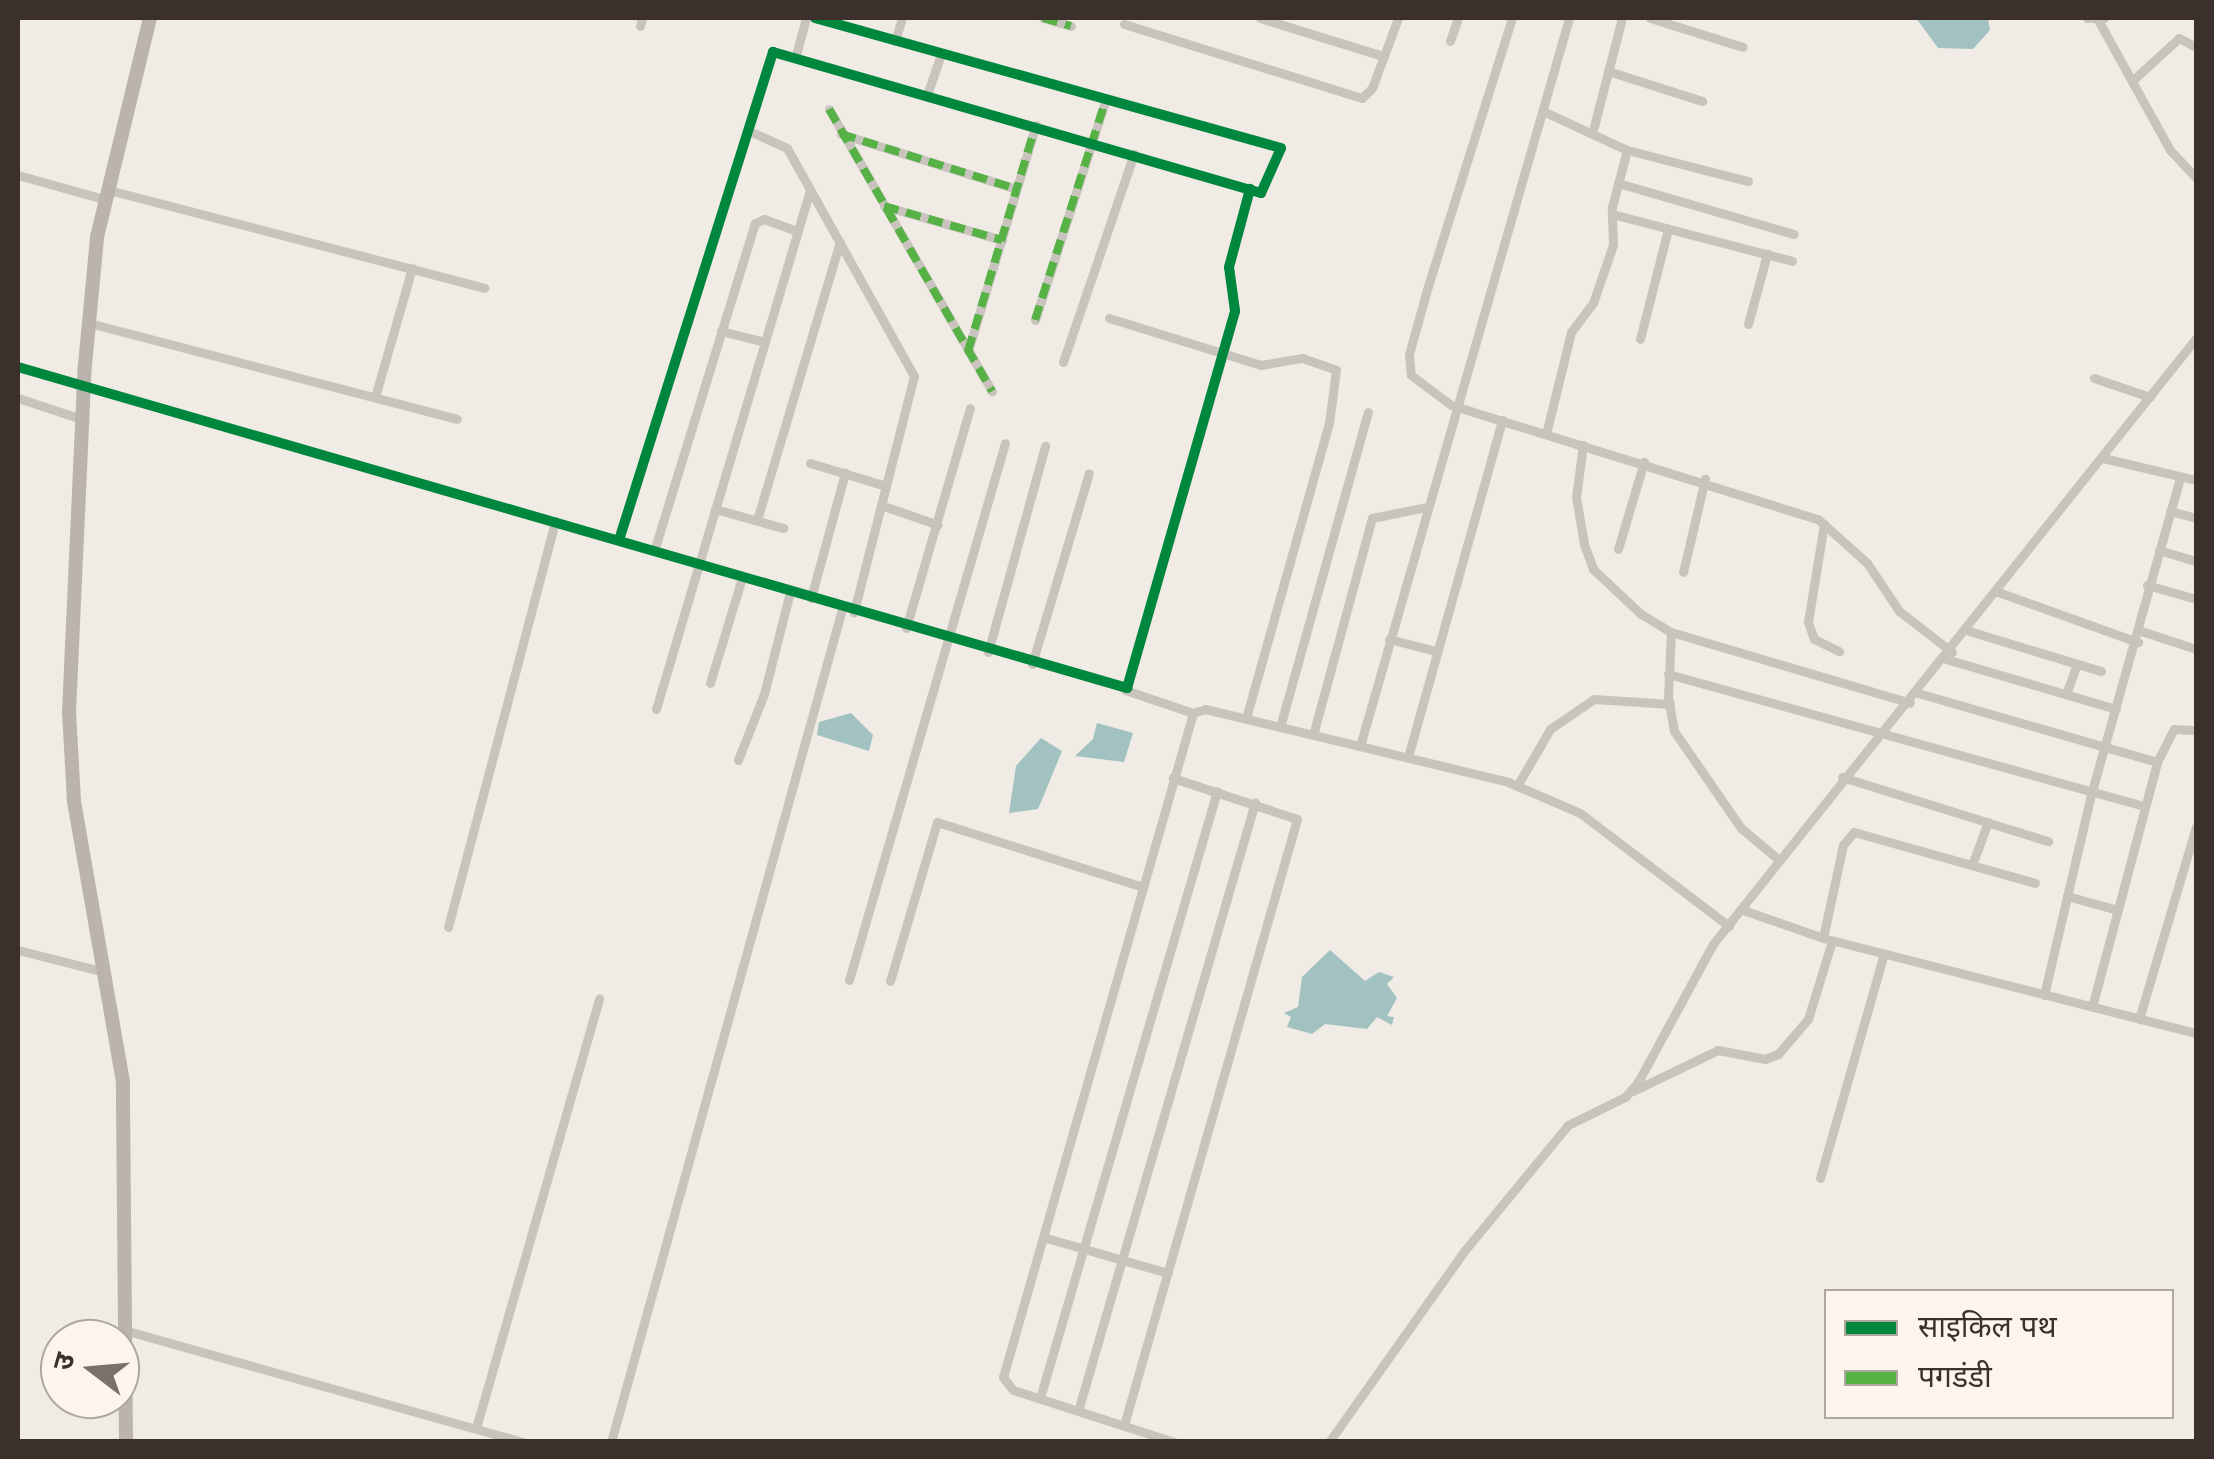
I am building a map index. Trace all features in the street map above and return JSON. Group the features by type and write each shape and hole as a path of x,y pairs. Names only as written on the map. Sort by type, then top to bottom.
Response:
{"street":[{"path":"124,1319 125,1119 106,973 74,801 70,712 89,323 108,195 150,18"},
{"path":"796,55 806,18"},
{"path":"619,540 773,52 928,92 1262,193 1281,148 815,18"},
{"path":"895,41 902,18"},
{"path":"1043,18 1071,26"},
{"path":"1260,18 1383,56"},
{"path":"1296,29 1300,18"},
{"path":"1124,24 1362,98 1398,18"},
{"path":"1450,41 1458,18"},
{"path":"1512,18 1410,354 1411,375 1460,408 1705,479 1824,524 1868,562 1899,611 1949,655 2116,709"},
{"path":"1360,746 1569,18"},
{"path":"1592,134 1622,18"},
{"path":"1650,18 1742,47"},
{"path":"2096,18 2170,150 2196,178"},
{"path":"2132,80 2178,38 2196,47"},
{"path":"928,92 941,54"},
{"path":"1608,70 1702,101"},
{"path":"1036,320 1106,99"},
{"path":"829,109 992,391"},
{"path":"1545,112 1627,150 1748,181"},
{"path":"968,351 1036,125"},
{"path":"747,130 787,148 914,376 854,612"},
{"path":"842,134 1017,188"},
{"path":"1546,434 1571,332 1593,303 1613,245 1612,214 1627,150"},
{"path":"1063,362 1134,154"},
{"path":"18,175 484,288"},
{"path":"1618,183 1794,234"},
{"path":"1122,689 1131,682 1235,311 1231,254 1250,189"},
{"path":"656,709 810,190"},
{"path":"884,206 1002,240"},
{"path":"1612,214 1792,261"},
{"path":"654,551 758,219 797,231"},
{"path":"1640,339 1668,229"},
{"path":"756,520 840,242"},
{"path":"1748,324 1767,254"},
{"path":"374,397 412,268"},
{"path":"1109,318 1269,366 1302,358 1338,376 1246,718"},
{"path":"89,323 457,418"},
{"path":"720,331 764,342"},
{"path":"1631,1091 1703,960 1778,860 1842,777 1969,631 2196,338"},
{"path":"18,368 556,521 1193,712 1205,709 1246,718 1517,786 1580,813 1729,926"},
{"path":"2094,378 2150,398"},
{"path":"18,398 84,420"},
{"path":"906,628 970,408"},
{"path":"1280,726 1368,412"},
{"path":"1408,756 1502,420"},
{"path":"849,980 1005,443"},
{"path":"1584,445 1577,510 1593,569 1641,614 1672,632 1910,703"},
{"path":"988,652 1046,446"},
{"path":"2103,458 2196,480"},
{"path":"1618,550 1644,462"},
{"path":"810,464 886,486"},
{"path":"1032,664 1089,473"},
{"path":"812,598 845,474"},
{"path":"2044,995 2092,792 2138,642 2147,584 2180,477"},
{"path":"1683,572 1705,479"},
{"path":"881,505 938,525"},
{"path":"1313,735 1372,518 1426,507"},
{"path":"716,509 783,528"},
{"path":"2170,510 2196,518"},
{"path":"448,927 556,521"},
{"path":"1824,524 1808,622 1814,639 1838,651"},
{"path":"2159,550 2196,560"},
{"path":"710,682 742,578"},
{"path":"2147,584 2196,598"},
{"path":"738,760 764,694 790,592"},
{"path":"1998,592 2138,642"},
{"path":"611,1442 842,608"},
{"path":"1969,631 2101,671"},
{"path":"2141,631 2196,649"},
{"path":"1672,632 1668,674 1674,731 1714,794 1778,860"},
{"path":"1389,640 1436,651"},
{"path":"2066,694 2077,664"},
{"path":"1668,674 2144,806"},
{"path":"1918,693 2157,762"},
{"path":"1517,786 1550,730 1574,710 1606,696 1670,704"},
{"path":"1174,1442 1012,1390 1003,1377 1140,886 1193,712"},
{"path":"2092,1008 2157,762 2174,730 2196,730"},
{"path":"1842,777 2048,841"},
{"path":"1124,1426 1296,825 1292,812 1173,778"},
{"path":"1040,1398 1217,791"},
{"path":"1078,1410 1254,802"},
{"path":"890,981 937,822 1140,886"},
{"path":"1972,865 1988,822"},
{"path":"2140,1019 2196,827"},
{"path":"1328,1442 1465,1250 1568,1126 1718,1050 1765,1059 1778,1054 1808,1019 1828,939 1843,846 1854,832 2036,884"},
{"path":"2067,896 2118,910"},
{"path":"1742,910 1884,954 2092,1008 2196,1030"},
{"path":"18,950 106,973"},
{"path":"1820,1178 1884,954"},
{"path":"476,1428 599,998"},
{"path":"1043,1236 1168,1273"},
{"path":"140,1334 522,1442"}],"water":[{"path":"1916,18 1988,18 1990,30 1973,49 1938,48"},
{"path":"851,713 873,735 869,751 817,735 819,722"},
{"path":"1097,723 1133,733 1124,762 1075,756 1093,739"},
{"path":"1041,738 1062,751 1038,809 1009,813 1016,766"},
{"path":"1330,950 1365,981 1379,972 1394,977 1387,984 1397,998 1387,1016 1394,1017 1392,1025 1377,1017 1367,1029 1325,1024 1312,1034 1287,1027 1291,1017 1284,1013 1298,1007 1302,977"}],"marked path":[{"path":"1043,18 1071,26"},
{"path":"1035,320 1106,99"},
{"path":"829,109 992,391"},
{"path":"968,351 1036,125"},
{"path":"841,134 1017,189"},
{"path":"884,206 1002,240"}],"cycle path":[{"path":"619,540 773,52 1261,193 1281,148 815,18"},
{"path":"18,367 1127,688 1235,311 1229,267 1250,189"}]}
